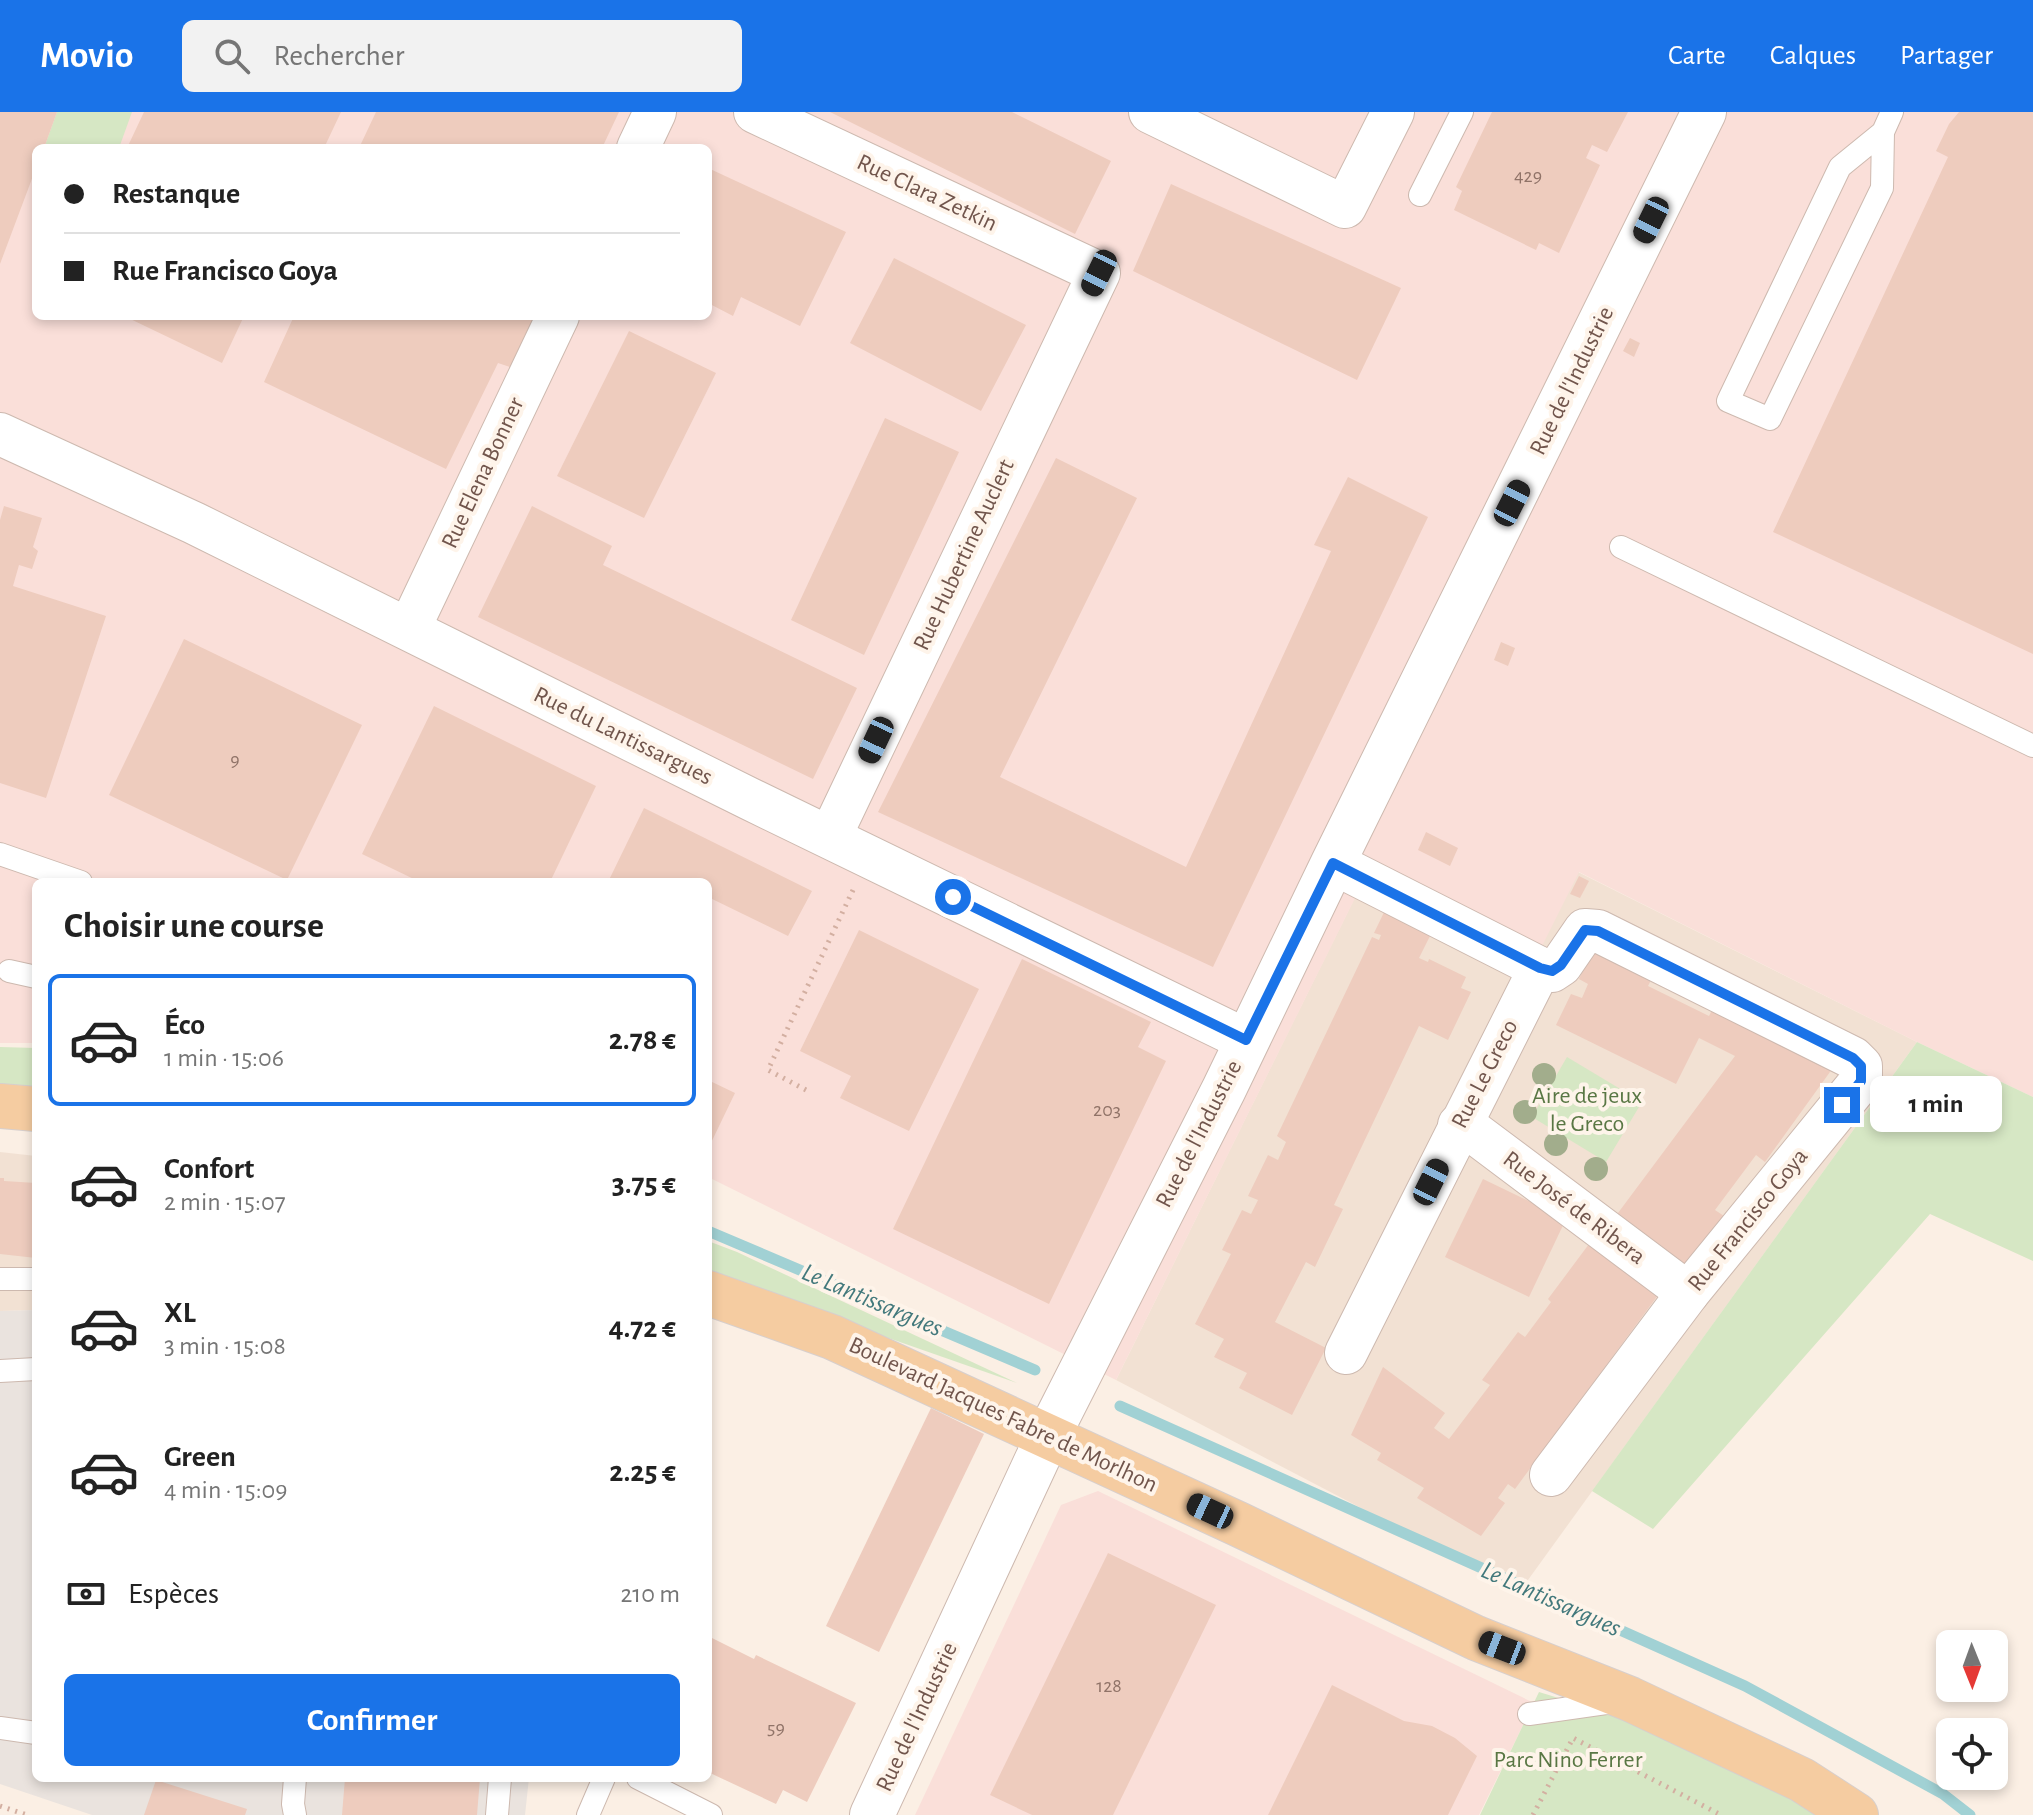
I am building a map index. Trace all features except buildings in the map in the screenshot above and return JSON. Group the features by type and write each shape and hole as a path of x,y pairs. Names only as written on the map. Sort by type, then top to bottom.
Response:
{"main road":[{"path":"0,1106 32,1109"},
{"name":"Boulevard Jacques Fabre de Morlhon","path":"712,1294 832,1337 1476,1638 1630,1699 1802,1780 1856,1815"}],"street":[{"path":"640,144 655,112"},
{"name":"Rue Clara Zetkin","path":"755,112 1099,273"},
{"path":"1150,112 1345,207 1393,112"},
{"name":"Rue de l'Industrie","path":"872,1815 1048,1436 1224,1089 1704,112"},
{"name":"Rue Hubertine Auclert","path":"830,837 1099,273"},
{"name":"Rue Elena Bonner","path":"409,629 556,320"},
{"name":"Rue du Lantissargues","path":"0,434 194,523 1246,1040"},
{"path":"1333,863 1540,968"},
{"name":"Rue Francisco Goya","path":"1540,968 1552,971 1561,965 1585,930 1598,931 1853,1058 1861,1066 1861,1081 1688,1293 1551,1475"},
{"name":"Rue Le Greco","path":"1346,1353 1540,968"},
{"name":"Rue José de Ribera","path":"1459,1125 1472,1131 1688,1293"}],"lane":[{"path":"1420,195 1462,112"},
{"path":"1887,122 1882,188 1770,419 1728,401 1840,167 1887,122"},
{"path":"1621,547 2033,746"},
{"path":"0,854 69,878"},
{"path":"9,971 32,976"},
{"path":"0,1279 32,1279"},
{"path":"0,1371 32,1369"},
{"path":"1529,1714 1630,1699"},
{"path":"0,1728 32,1732"},
{"path":"295,1782 295,1815"},
{"path":"497,1815 500,1782"},
{"path":"588,1815 602,1782"},
{"path":"646,1782 711,1815"}],"path":[{"path":"806,1090 768,1070 837,918 870,857"},
{"path":"1533,1815 1573,1738 1721,1815"},
{"path":"0,1806 27,1815"}],"shaded area":[{"path":"0,112 2033,112 2033,1097 1579,872 1542,946 1372,864 1116,1380 712,1179 712,878 32,878 32,1043 0,1043"},
{"path":"1372,863 1578,872 1917,1042 1520,1591 1116,1380"},
{"path":"0,1152 32,1156 32,1310 0,1311"},
{"path":"32,1310 32,1782 529,1782 525,1815 92,1815 0,1784 0,1311"},
{"path":"1098,1491 1534,1703 1479,1815 915,1815 1061,1505"}],"green space":[{"path":"57,112 132,112 120,144 45,144"},
{"path":"1917,1042 2033,1097 2033,1261 1930,1214 1653,1529 1592,1491"},
{"path":"0,1047 32,1048 32,1088 0,1086"},
{"name":"Aire de jeux le Greco","path":"1567,1057 1642,1102 1606,1162 1532,1117"},
{"path":"712,1243 737,1252 1017,1383 712,1276"},
{"name":"Parc Nino Ferrer","path":"1539,1692 1633,1721 1824,1815 1480,1815"}],"waterway":[{"name":"Le Lantissargues","path":"712,1233 1035,1370"},
{"name":"Le Lantissargues","path":"1120,1406 1745,1686 1943,1794 1970,1815"}],"route":[{"path":"953,897 1246,1040 1333,863 1540,968 1552,971 1561,965 1585,930 1598,931 1853,1058 1861,1066 1861,1081 1842,1105"}]}
